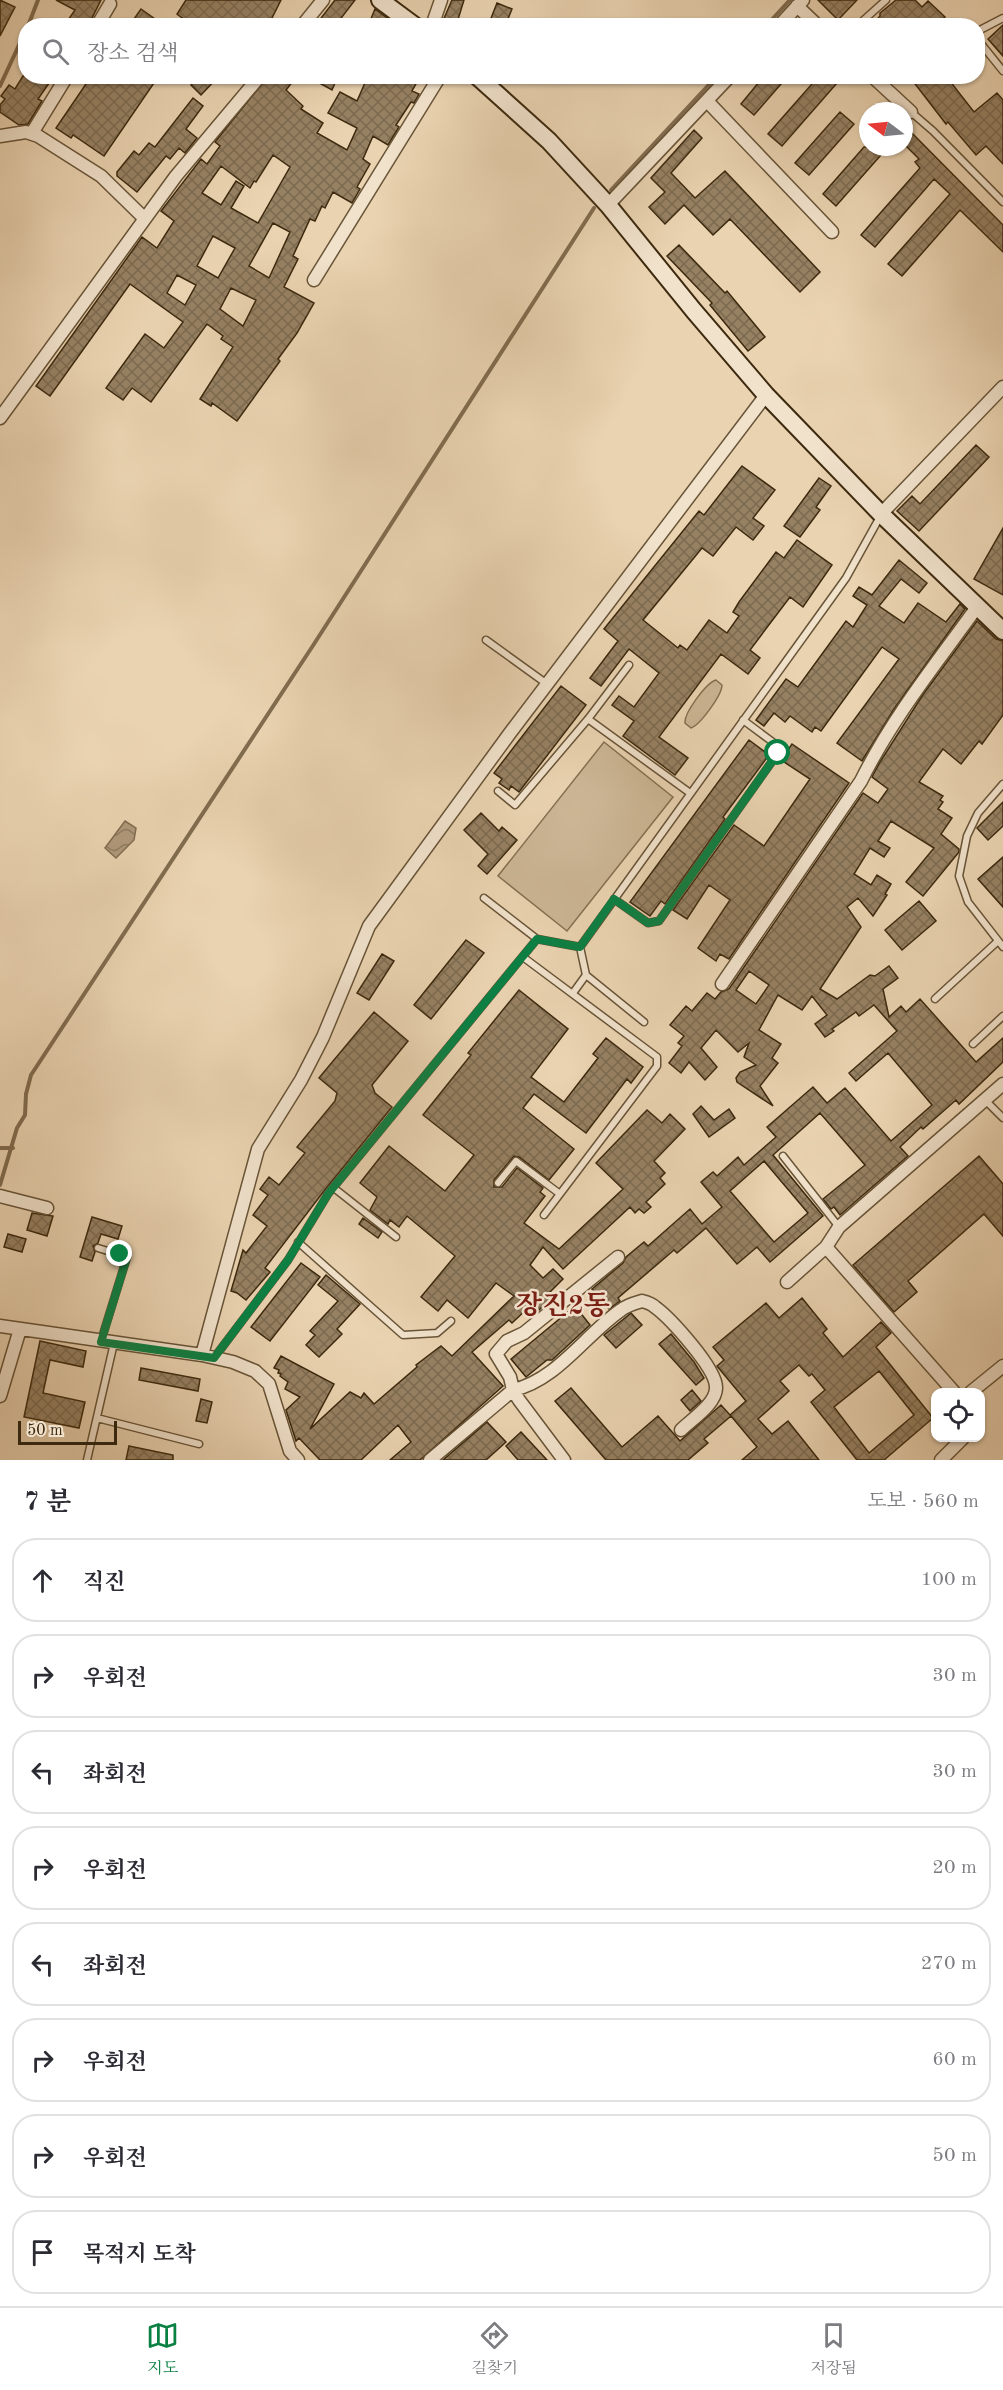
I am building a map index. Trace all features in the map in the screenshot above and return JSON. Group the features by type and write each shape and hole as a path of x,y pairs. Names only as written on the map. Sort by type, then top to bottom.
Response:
{"street":[{"path":"308,18 323,0"},
{"path":"380,0 404,18"},
{"path":"435,18 441,0"},
{"path":"786,18 800,3 812,18"},
{"path":"102,18 110,4"},
{"path":"32,133 62,84"},
{"path":"0,418 144,218 253,84"},
{"path":"314,280 435,84"},
{"path":"486,84 549,141 608,205 702,321 766,395 881,514 1003,631"},
{"path":"608,205 723,84"},
{"path":"885,84 902,102"},
{"path":"707,101 832,232"},
{"path":"0,136 32,133 101,176 144,218"},
{"path":"881,514 1003,387"},
{"path":"208,1356 258,1149 301,1080 323,1037 369,927 385,902 547,684 766,395"},
{"path":"722,984 861,781 876,751 901,712 977,608"},
{"path":"787,1282 826,1247 839,1227 1003,1084"},
{"path":"1,1196 47,1208"},
{"path":"826,1247 950,1388"},
{"path":"564,1460 513,1390 510,1377 496,1354 507,1341 524,1333 618,1257"},
{"path":"430,1460 513,1390 529,1386 548,1373 622,1308 642,1301 655,1306 701,1355 713,1372 716,1387 713,1399 681,1430"},
{"path":"0,1326 208,1356 233,1362 255,1371 269,1383 290,1451 298,1460"},
{"path":"0,1396 20,1329"},
{"path":"976,1388 1003,1366"},
{"path":"941,1460 958,1442"}],"lane":[{"path":"866,18 886,0"},
{"path":"985,27 1003,18"},
{"path":"985,49 1003,71"},
{"path":"913,114 933,130 1003,202"},
{"path":"644,1022 586,975 580,947 846,578 881,514"},
{"path":"486,640 547,684"},
{"path":"498,791 515,805 629,665"},
{"path":"588,718 690,794"},
{"path":"614,899 648,923 659,921 778,753 778,746 743,720"},
{"path":"1003,784 978,813 967,836 959,876 968,902 1003,947"},
{"path":"484,898 537,939 580,947"},
{"path":"208,1356 298,1242 334,1188 537,939"},
{"path":"935,999 998,941"},
{"path":"523,957 657,1057 657,1066 544,1215"},
{"path":"573,993 586,975"},
{"path":"973,1044 1003,1016"},
{"path":"985,1100 1003,1118"},
{"path":"783,1156 839,1227"},
{"path":"498,1183 516,1161 560,1194"},
{"path":"334,1188 396,1237"},
{"path":"298,1242 403,1335 437,1333 451,1321"},
{"path":"87,1460 97,1418 107,1342 127,1257 98,1248"},
{"path":"97,1418 199,1444"}],"shaded area":[{"path":"716,680 722,685 715,702 705,716 691,728 685,723 688,712 702,692"},
{"path":"604,742 673,797 567,931 498,876"}],"water":[{"path":"125,821 136,828 134,840 116,858 105,848"}],"building":[{"path":"0,0 15,7 0,36"},
{"path":"56,0 101,0 92,18 70,18 75,10"},
{"path":"186,0 281,0 272,18 182,18 177,14"},
{"path":"335,0 355,0 341,18 321,18"},
{"path":"452,0 464,0 458,18 444,18"},
{"path":"818,0 857,0 840,18 836,18"},
{"path":"896,0 915,0 922,7 928,1 945,17 878,18 880,13"},
{"path":"497,3 512,9 508,18 491,18"},
{"path":"141,9 154,18 135,18"},
{"path":"375,9 387,18 371,18"},
{"path":"1003,25 1003,56 988,39"},
{"path":"18,84 48,84 38,99 42,101 28,124 19,125 0,112 0,105 5,99 1,96 9,85 15,89"},
{"path":"86,84 153,84 104,156 73,135 71,138 56,128"},
{"path":"192,84 211,84 201,95"},
{"path":"262,84 291,84 286,90 303,106 301,109 323,123 317,133 347,150 357,128 328,113 340,92 357,101 364,84 416,84 412,91 419,94 396,125 399,127 388,145 373,136 363,159 370,164 357,187 360,189 352,203 333,192 325,208 322,206 315,221 310,219 293,256 298,259 284,287 314,303 297,333 278,359 280,361 237,421 212,403 211,406 200,399 233,347 221,339 223,336 207,324 151,402 132,388 123,400 106,388 145,334 164,348 183,322 130,284 50,396 36,386 142,237 157,248 174,221 161,211 201,159 207,164 220,146 215,142","holes":["273,155 290,167 258,223 231,208 244,186 236,181 221,205 202,193 221,166 250,188","273,223 290,232 269,278 249,266","213,236 235,248 218,278 197,266","177,275 196,285 185,305 167,293","231,288 256,300 243,326 220,309"]},
{"path":"321,84 335,84 332,90"},
{"path":"757,84 781,84 754,115 741,104"},
{"path":"812,84 836,84 782,146 768,134"},
{"path":"915,84 952,84 974,112 997,93 1003,100 1003,164 986,146 976,155 948,122 946,124"},
{"path":"193,98 203,106 186,129 197,138 185,153 179,148 170,159 166,156 137,192 117,176 117,172 134,151 139,155 149,143 155,147"},
{"path":"840,112 854,124 809,175 795,163"},
{"path":"694,130 702,138 671,173 695,198 725,171 820,272 800,292 730,219 713,235 684,205 665,224 649,207 665,192 651,178"},
{"path":"913,134 1003,225 1003,252 960,210 902,276 888,264 950,194 934,179 875,247 861,235 920,168 915,162 919,159 913,153"},
{"path":"859,153 859,156 880,156 836,206 823,194"},
{"path":"679,245 725,293 727,291 765,337 748,351 710,305 712,303 667,256"},
{"path":"976,445 989,457 919,531 897,511 912,496 920,504"},
{"path":"742,466 775,490 753,518 764,526 753,540 736,527 713,556 702,548 643,620 678,648 680,645 687,650 709,620 727,633 739,616 733,612 739,602 776,552 784,558 797,540 832,565 803,607 790,597 750,650 760,658 748,674 721,654 659,737 688,758 675,775 623,736 634,721 612,705 619,696 634,707 659,673 629,649 601,686 590,678 618,641 604,629 699,511 704,515"},
{"path":"819,478 831,486 816,507 820,510 800,537 784,526"},
{"path":"1003,528 1003,595 974,579"},
{"path":"899,560 927,583 919,593 901,579 879,606 904,623 918,603 946,622 960,604 965,609 894,709 862,761 837,743 899,659 882,647 821,731 815,727 812,732 790,716 785,722 774,713 764,726 756,720 786,679 798,687 846,621 853,627 867,605 853,596 859,587 872,595"},
{"path":"977,621 996,639 1003,641 1003,715 982,744 979,741 961,764 943,749 919,782 943,796 940,800 943,802 938,809 952,818 941,834 959,849 959,852 923,896 906,882 934,848 891,821 878,841 890,848 884,857 870,848 854,874 871,885 877,875 891,884 885,894 887,895 873,916 858,898 847,907 861,927 820,989 837,999 870,975 875,976 889,966 898,978 883,989 889,1017 901,1006 906,1012 920,999 976,1062 1003,1038 1003,1062 959,1104 956,1100 923,1129 921,1127 900,1147 908,1156 840,1215 823,1199 865,1165 820,1113 773,1155 823,1216 770,1262 757,1247 737,1264 706,1228 677,1253 674,1250 618,1298 620,1301 609,1309 592,1289 644,1242 648,1246 690,1209 702,1224 722,1207 701,1182 713,1172 717,1176 738,1157 744,1165 776,1137 767,1127 813,1087 827,1103 845,1088 891,1141 932,1105 888,1053 856,1081 849,1073 897,1031 874,1005 859,1016 856,1012 832,1029 834,1031 825,1037 815,1024 827,1015 812,996 802,1010 778,995 759,1030 781,1044 772,1058 778,1063 760,1086 773,1106 737,1082 736,1078 740,1072 756,1065 744,1057 749,1043 738,1052 716,1030 701,1048 717,1067 705,1080 689,1062 681,1073 669,1063 682,1046 678,1043 684,1036 670,1025 686,1006 692,1011 707,993 715,999 721,992 729,989 863,793 878,803 888,789 872,777 922,696","holes":["749,971 769,985 756,1004 736,990","764,1161 808,1213 774,1242 730,1191"]},
{"path":"561,686 586,705 519,792 511,786 509,790 499,783 502,779 494,773"},
{"path":"749,740 769,755 723,817 725,819 665,904 661,901 650,916 630,902"},
{"path":"792,744 849,783 729,959 720,954 716,961 698,948 730,900 709,885 687,919 673,910 734,825 764,846 810,779 781,760"},
{"path":"1003,802 1003,826 988,840 977,828"},
{"path":"481,813 499,831 502,827 517,840 487,874 478,866 488,854 464,830"},
{"path":"1003,857 1003,907 978,879"},
{"path":"919,901 936,921 902,950 885,930"},
{"path":"466,940 484,953 431,1019 414,1005"},
{"path":"382,954 394,961 369,1000 357,993"},
{"path":"519,990 568,1029 531,1077 564,1102 598,1058 593,1054 606,1038 643,1067 631,1083 627,1079 586,1133 534,1094 523,1108 574,1149 549,1180 519,1157 514,1156 494,1180 494,1187 502,1187 517,1168 543,1188 540,1192 545,1196 524,1223 559,1249 623,1189 596,1163 647,1110 662,1123 670,1114 685,1129 654,1161 665,1173 660,1178 665,1184 646,1202 651,1207 644,1213 639,1209 635,1213 630,1207 563,1269 543,1247 530,1265 543,1278 553,1269 563,1279 548,1294 552,1297 534,1315 528,1308 512,1323 509,1320 472,1352 503,1386 420,1460 390,1460 411,1442 398,1425 361,1460 320,1460 299,1438 296,1441 286,1410 300,1397 285,1389 288,1382 280,1376 279,1370 274,1368 281,1356 334,1384 310,1429 350,1392 361,1398 364,1393 374,1404 417,1367 416,1365 441,1346 452,1356 514,1296 496,1283 468,1318 447,1300 438,1311 421,1297 455,1256 407,1216 399,1227 390,1220 388,1224 370,1210 377,1197 360,1183 389,1146 445,1191 474,1155 423,1115 471,1055 468,1053"},
{"path":"374,1012 408,1041 372,1085 375,1093 392,1107 265,1268 270,1272 246,1300 231,1291 243,1250 246,1253 267,1226 253,1215 268,1195 260,1189 269,1177 279,1185 305,1153 297,1147 335,1101 337,1093 319,1078"},
{"path":"701,1106 714,1120 729,1109 735,1118 709,1137 693,1114"},
{"path":"979,1156 1003,1184 1003,1236 984,1214 908,1281 917,1292 894,1312 853,1265"},
{"path":"32,1213 53,1216 47,1236 27,1230"},
{"path":"92,1217 122,1226 118,1239 101,1234 98,1243 93,1246 95,1252 92,1261 80,1257"},
{"path":"363,1218 382,1232 378,1238 359,1224"},
{"path":"8,1234 26,1239 22,1252 4,1247"},
{"path":"301,1263 320,1277 270,1341 251,1327"},
{"path":"326,1275 360,1304 337,1329 342,1334 319,1357 306,1345 315,1335 310,1331 338,1301 318,1285"},
{"path":"802,1298 827,1329 823,1333 843,1357 881,1322 891,1333 876,1347 931,1416 931,1420 884,1460 857,1460 811,1402 825,1390 812,1374 809,1376 799,1365 780,1381 789,1391 758,1419 772,1434 788,1421 819,1460 742,1460 757,1447 731,1416 704,1439 708,1443 688,1460 606,1460 555,1401 571,1388 622,1447 658,1416 680,1441 721,1405 730,1415 746,1401 717,1366 724,1360 713,1347 766,1303 779,1318","holes":["879,1371 914,1415 869,1453 834,1407"]},
{"path":"575,1306 590,1325 552,1360 547,1360 526,1377 511,1359"},
{"path":"631,1313 642,1325 616,1348 604,1335"},
{"path":"671,1334 704,1378 696,1385 659,1344"},
{"path":"40,1341 86,1351 83,1367 50,1360 43,1393 85,1402 79,1428 24,1417"},
{"path":"141,1368 200,1379 198,1391 139,1380"},
{"path":"692,1390 701,1401 690,1411 681,1400"},
{"path":"201,1399 212,1402 207,1423 196,1421"},
{"path":"487,1422 506,1442 486,1460 443,1460"},
{"path":"521,1432 547,1460 518,1460 506,1446"},
{"path":"129,1446 173,1455 173,1460 126,1460"}],"waterway":[{"path":"31,18 38,0"},
{"path":"773,18 790,0"},
{"path":"0,86 18,47"},
{"path":"611,190 710,84"},
{"path":"0,1185 17,1128 25,1115 26,1094 31,1075 314,644 594,208"},
{"path":"0,1148 13,1148"}],"district":[{"name":"장진2동","path":"563,1306"}],"route":[{"path":"120,1254 127,1257 101,1342 214,1358 288,1260 328,1194 537,939 580,947 614,899 648,923 659,921 778,753"}]}
